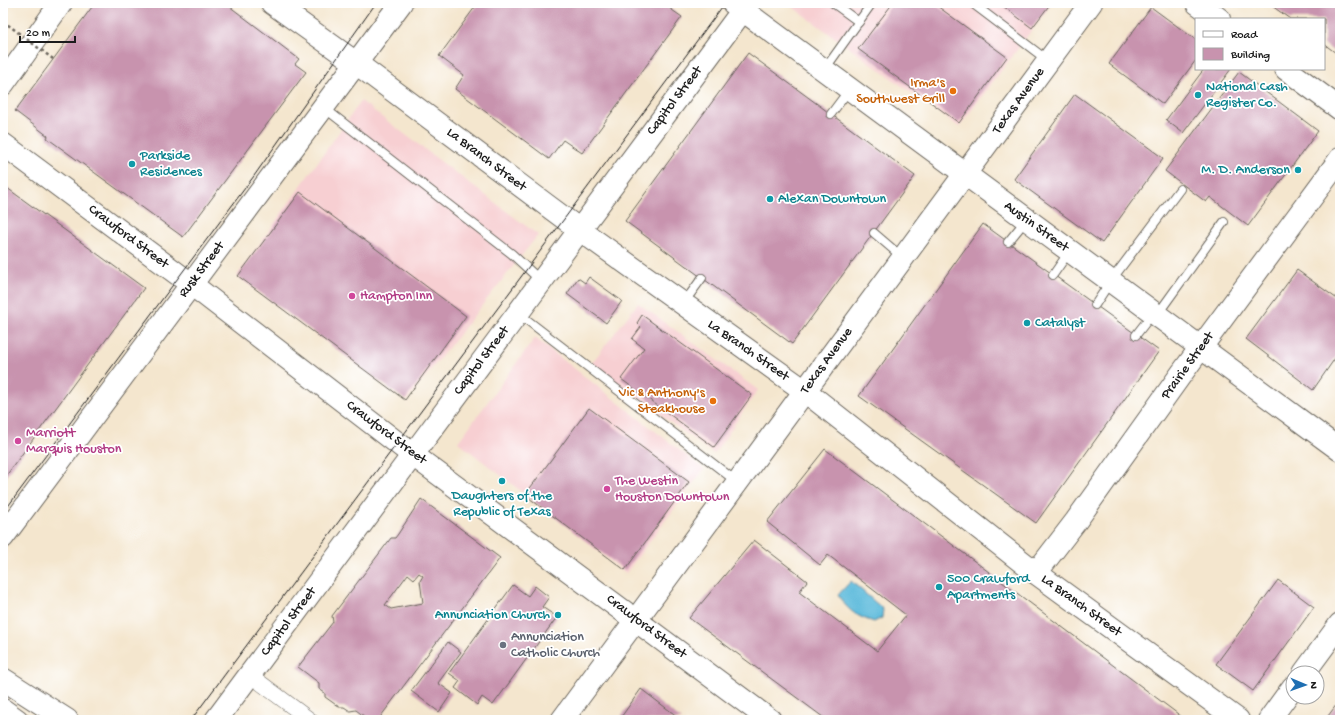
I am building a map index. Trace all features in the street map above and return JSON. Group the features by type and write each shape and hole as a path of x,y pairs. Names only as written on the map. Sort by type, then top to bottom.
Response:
{"street":[{"path":"3,84 61,3"},
{"name":"La Branch Street","path":"272,3 356,63 683,305 805,391 1036,573 1238,720"},
{"name":"Rusk Street","path":"3,537 401,3"},
{"name":"Texas Avenue","path":"562,720 1091,3"},
{"path":"1197,3 1218,18"},
{"name":"Austin Street","path":"741,5 850,89 1340,450"},
{"name":"Capitol Street","path":"216,720 580,230 741,5"},
{"path":"1287,70 1340,109"},
{"name":"Crawford Street","path":"3,144 191,284 413,455 636,619 770,720"},
{"name":"Prairie Street","path":"1036,573 1076,522 1201,348 1340,159"},
{"path":"1310,665 1340,624"},
{"path":"250,675 310,720"},
{"path":"3,679 67,720"},
{"path":"1269,720 1285,698"},
{"path":"3,710 17,720"}],"lane":[{"path":"832,3 859,22"},
{"path":"825,70 872,3"},
{"path":"972,3 1048,61"},
{"path":"831,114 850,89"},
{"path":"323,107 517,258 542,281"},
{"path":"1095,305 1110,282 1180,189"},
{"path":"1008,242 1027,220"},
{"path":"1136,335 1155,314 1224,222"},
{"path":"874,233 903,258"},
{"path":"1053,274 1069,251"},
{"path":"683,305 702,278"},
{"path":"518,313 737,483"}],"path":[{"path":"3,21 53,59"}],"shaded area":[{"path":"787,3 1052,3 959,127"},
{"path":"361,101 538,235 406,401 237,276"},
{"path":"638,303 758,390 714,454 591,364"},
{"path":"535,338 704,469 626,573 458,442"}],"water":[{"path":"851,581 883,609 882,618 874,622 868,620 853,612 845,605 838,595"}],"building":[{"path":"3,3 8,3 3,9"},
{"path":"95,3 225,3 299,59 295,64 306,72 183,237 47,138 48,136 15,111"},
{"path":"478,3 662,3 682,17 582,153 563,140 549,159 455,89 464,75 439,56"},
{"path":"893,3 933,3 1007,57 959,123 858,49"},
{"path":"999,3 1051,3 1032,28"},
{"path":"1268,3 1340,3 1340,56 1325,45 1325,18 1289,18"},
{"path":"1151,7 1195,39 1195,61 1163,104 1109,64"},
{"name":"Alexan Downtown","path":"748,53 915,176 792,344 625,221"},
{"name":"National Cash Register Co.","path":"1203,70 1230,70 1183,133 1166,120"},
{"path":"1239,72 1318,131 1248,226 1210,197 1206,202 1165,171"},
{"path":"1075,94 1163,158 1102,243 1014,179"},
{"path":"3,185 144,288 3,480"},
{"name":"Hampton Inn","path":"300,192 466,316 405,400 238,276"},
{"path":"983,224 1159,351 1036,523 859,396"},
{"path":"1297,270 1340,301 1340,351 1313,390 1246,339"},
{"path":"589,277 622,301 606,323 567,294 578,278 585,283"},
{"path":"642,315 752,395 714,447 621,379 644,348 632,339 641,327 637,323"},
{"name":"The Westin Houston Downtown","path":"589,408 689,482 625,570 525,495"},
{"name":"500 Crawford Apartments","path":"825,449 1186,720 827,720 689,618 754,540 807,581 799,592 877,651 906,615 828,555 820,565 767,522"},
{"path":"421,499 500,558 378,720 369,720 356,710 350,711 344,707 339,707 325,697 325,693 319,689 319,683 298,667 333,622 332,616 391,538 395,538","holes":["419,573 423,576 420,581 423,603 391,609 385,605 408,574 414,579"]},
{"path":"1278,580 1314,607 1253,691 1216,664"},
{"name":"Annunciation Catholic Church","path":"513,585 528,596 535,586 549,597 542,607 557,617 493,705 482,697 477,705 455,688 460,681 449,673"},
{"path":"448,642 461,652 438,683 452,693 439,712 411,691"},
{"path":"641,689 682,720 619,720"},
{"path":"1340,700 1340,720 1325,720"}],"tram line":[{"path":"3,513 254,176 376,3"},
{"path":"191,720 725,3"}],"place":[{"name":"Irma's Southwest Grill","path":"953,91"},
{"name":"National Cash Register Co.","path":"1198,95"},
{"name":"Parkside Residences","path":"132,164"},
{"name":"M. D. Anderson","path":"1298,170"},
{"name":"Alexan Downtown","path":"770,199"},
{"name":"Hampton Inn","path":"352,296"},
{"name":"Catalyst","path":"1027,323"},
{"name":"Vic & Anthony's Steakhouse","path":"713,401"},
{"name":"Marriott Marquis Houston","path":"18,441"},
{"name":"Daughters of the Republic of Texas","path":"502,481"},
{"name":"The Westin Houston Downtown","path":"607,489"},
{"name":"500 Crawford Apartments","path":"939,587"},
{"name":"Annunciation Church","path":"558,615"},
{"name":"Annunciation Catholic Church","path":"503,645"}]}
